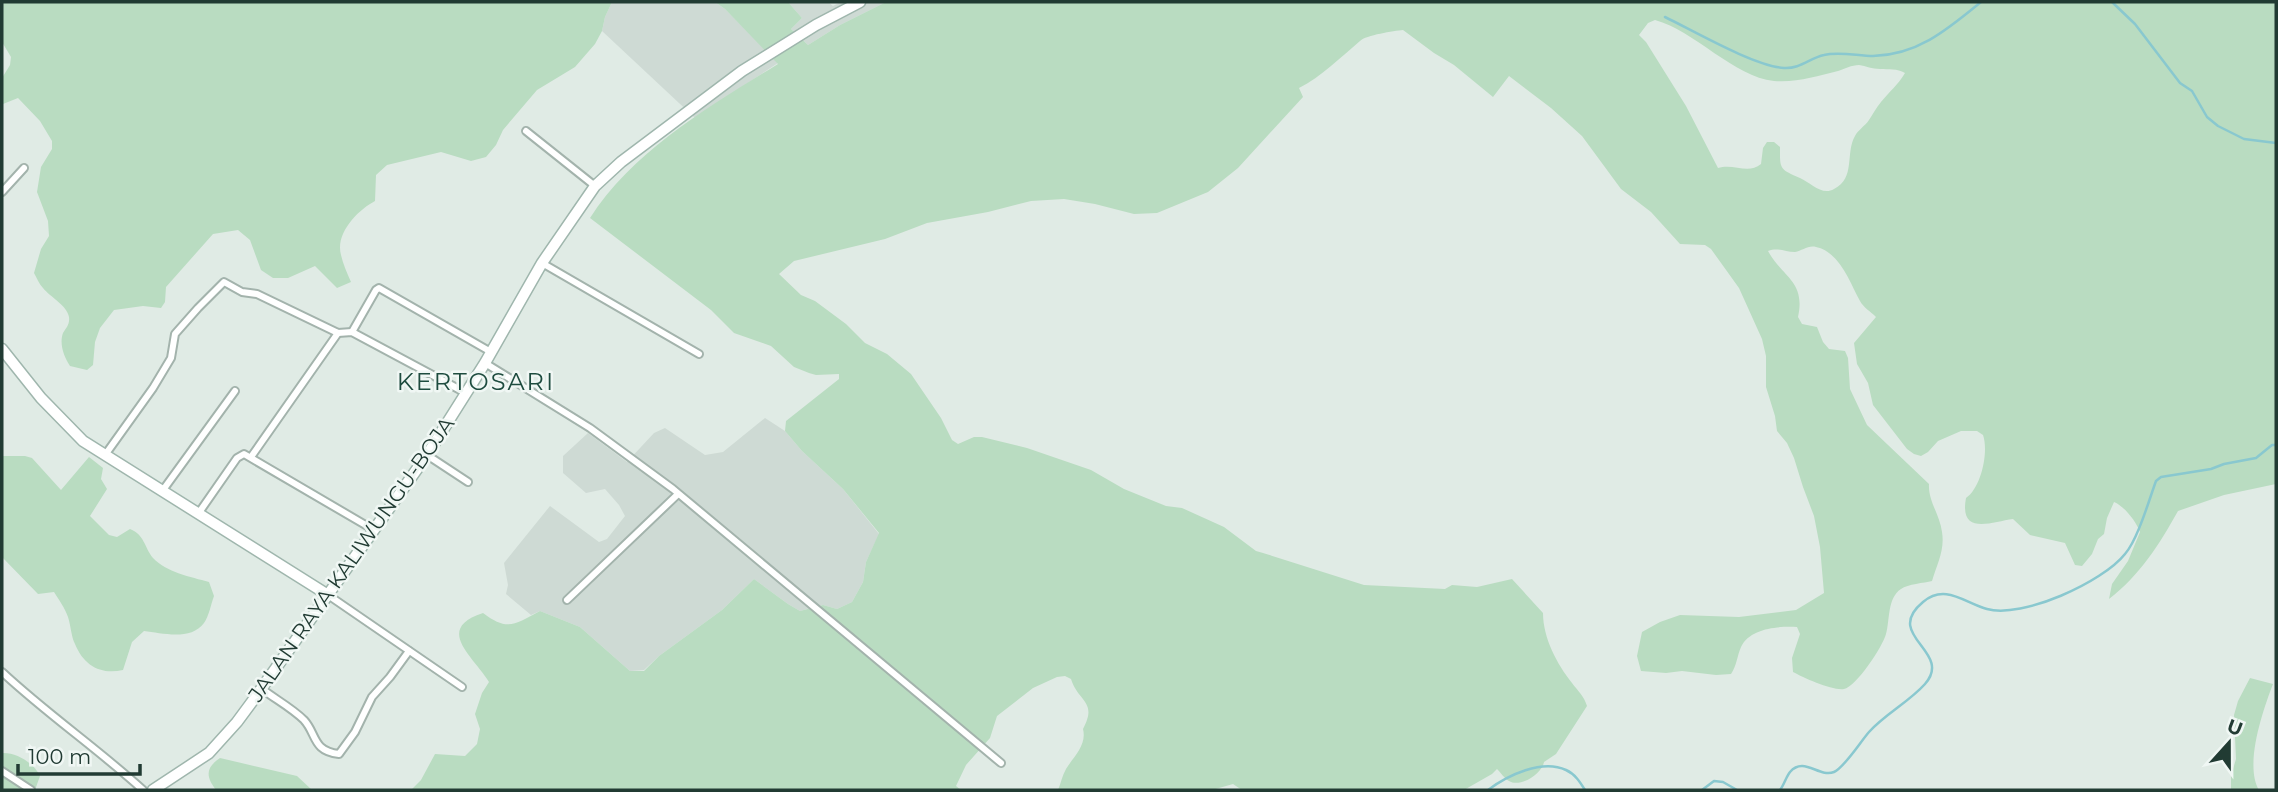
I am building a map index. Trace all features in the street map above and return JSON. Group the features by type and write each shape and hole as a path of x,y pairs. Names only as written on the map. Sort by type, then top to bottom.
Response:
{"main road":[{"name":"JALAN RAYA KALIWUNGU-BOJA","path":"153,790 209,753 262,689 426,455 485,363 542,263 596,186 621,162 742,71 816,25 860,2"},
{"path":"2,349 68,428 83,441 328,595"}],"street":[{"path":"526,131 596,186"},
{"path":"2,192 24,168"},
{"path":"542,263 699,354"},
{"path":"105,456 153,388 170,358 175,334 223,282 242,292 257,294 338,333 352,331 466,393"},
{"path":"352,331 378,288 491,352"},
{"path":"251,457 338,333"},
{"path":"485,363 590,428 677,495 1001,763"},
{"path":"163,490 235,391"},
{"path":"198,514 239,456 244,454 374,530"},
{"path":"426,455 468,482"},
{"path":"568,600 677,495"},
{"path":"328,595 462,687"},
{"path":"262,689 305,722 313,739 323,748 338,754 355,732 372,697 409,651"},
{"path":"2,672 143,790"},
{"path":"2,771 31,790"}],"shaded area":[{"path":"612,2 715,2 778,63 695,118 602,31"},
{"path":"788,2 828,2 833,6 841,2 886,2 808,45 791,29 802,18"},
{"path":"765,418 785,431 802,451 843,489 879,534 866,562 863,582 852,602 837,609 823,605 800,611 754,579 722,610 644,670 630,671 580,627 540,611 531,615 506,594 508,585 504,563 550,506 599,542 607,539 625,516 605,489 586,493 563,473 563,456 588,433 627,462 654,433 665,428 705,455 723,452"}],"green space":[{"path":"2,2 612,2 595,44 575,67 537,90 503,130 486,157 471,161 441,152 387,165 376,175 375,201 355,216 341,239 341,255 351,282 337,288 315,266 288,278 273,278 261,270 250,240 238,230 213,234 166,287 165,302 161,308 143,306 114,310 100,328 95,342 93,365 87,370 70,366 62,342 69,322 68,313 46,291 34,273 41,249 49,236 48,221 37,192 41,167 52,149 52,141 40,121 18,98 2,103 2,78 10,65 11,57 2,42"},
{"path":"715,2 788,2 802,18 791,29 808,45 886,2 2276,2 2276,484 2224,495 2178,511 2148,559 2109,599 2112,584 2128,561 2140,532 2126,510 2114,502 2104,534 2098,539 2092,554 2082,566 2075,565 2065,543 2030,535 2013,519 1987,524 1972,522 1967,518 1965,510 1966,498 1980,478 1985,451 1983,435 1977,431 1961,431 1938,441 1921,456 1907,449 1873,405 1868,383 1857,364 1854,343 1876,317 1861,303 1838,262 1824,250 1813,247 1795,252 1768,251 1796,287 1800,305 1798,317 1802,324 1817,327 1829,349 1845,351 1850,389 1867,425 1929,484 1930,496 1942,532 1940,557 1932,581 1908,586 1896,593 1880,647 1862,674 1844,689 1811,681 1793,672 1792,658 1800,634 1797,627 1773,628 1751,636 1741,647 1731,674 1641,671 1637,656 1642,632 1660,622 1680,615 1739,617 1796,610 1824,593 1814,516 1794,458 1777,431 1766,387 1766,356 1762,339 1739,288 1711,249 1705,245 1680,244 1651,212 1621,189 1582,136 1551,108 1509,76 1493,97 1454,65 1403,30 1393,31 1363,39 1299,88 1303,97 1238,168 1208,192 1157,213 1134,214 1064,199 1031,201 927,223 885,239 794,261 779,274 801,295 815,301 846,324 865,343 887,354 911,374 941,418 952,440 958,444 974,437 982,437 1027,448 1091,470 1124,489 1166,506 1182,508 1224,527 1256,551 1364,585 1445,589 1452,585 1477,587 1512,579 1543,613 1545,632 1552,650 1587,706 1556,754 1544,762 1535,775 1514,783 1507,780 1497,769 1464,790 1242,790 1233,784 1212,790 1058,790 1066,769 1083,740 1088,713 1088,707 1071,679 1065,676 1033,688 997,716 990,738 966,765 956,786 961,790 411,790 421,780 435,754 465,756 477,744 480,729 475,714 489,682 467,653 459,635 461,627 469,619 483,613 499,623 512,624 540,611 580,627 630,671 644,671 659,656 722,610 754,579 800,611 823,605 837,609 852,602 863,582 866,562 879,533 843,489 802,451 785,431 786,421 839,379 839,374 809,373 794,367 771,346 734,333 711,310 590,218 628,171 651,150 700,113 778,64","holes":["1655,20 1670,26 1729,63 1759,78 1774,81 1806,79 1859,65 1905,73 1855,136 1848,172 1841,184 1825,191 1784,170 1780,147 1774,142 1767,142 1763,148 1761,164 1756,167 1718,168 1686,106 1639,35 1648,23"]},
{"path":"2,456 32,458 61,490 89,457 103,468 101,479 107,489 90,516 109,535 117,537 130,529 135,532 153,558 165,567 209,582 214,596 204,623 198,629 184,634 144,631 132,642 123,670 101,670 88,663 75,644 67,614 54,592 38,594 2,557"},
{"path":"2250,678 2273,684 2260,722 2254,752 2253,767 2259,790 2231,790 2231,776 2236,759 2234,715"},
{"path":"2,753 19,756 34,767 40,776 35,790 2,790"},
{"path":"220,758 297,776 312,790 216,790 210,781 209,773 212,765"}],"waterway":[{"path":"1665,17 1741,55 1771,66 1790,68 1830,54 1873,56 1904,51 1932,39 1981,2"},
{"path":"2112,2 2135,24 2180,83 2192,91 2207,117 2218,126 2244,139 2276,143"},
{"path":"1780,790 1795,768 1801,766 1828,773 1838,770 1875,726 1925,684 1932,672 1931,662 1910,625 1913,614 1923,602 1939,594 1947,594 1987,609 2002,611 2020,609 2061,596 2099,576 2125,554 2139,529 2156,481 2161,477 2256,458 2272,445 2276,445"},
{"path":"1488,790 1515,774 1546,766 1569,772 1585,790"},
{"path":"1702,790 1714,781 1723,782 1737,790"}],"district":[{"name":"KERTOSARI","path":"476,381"}]}
